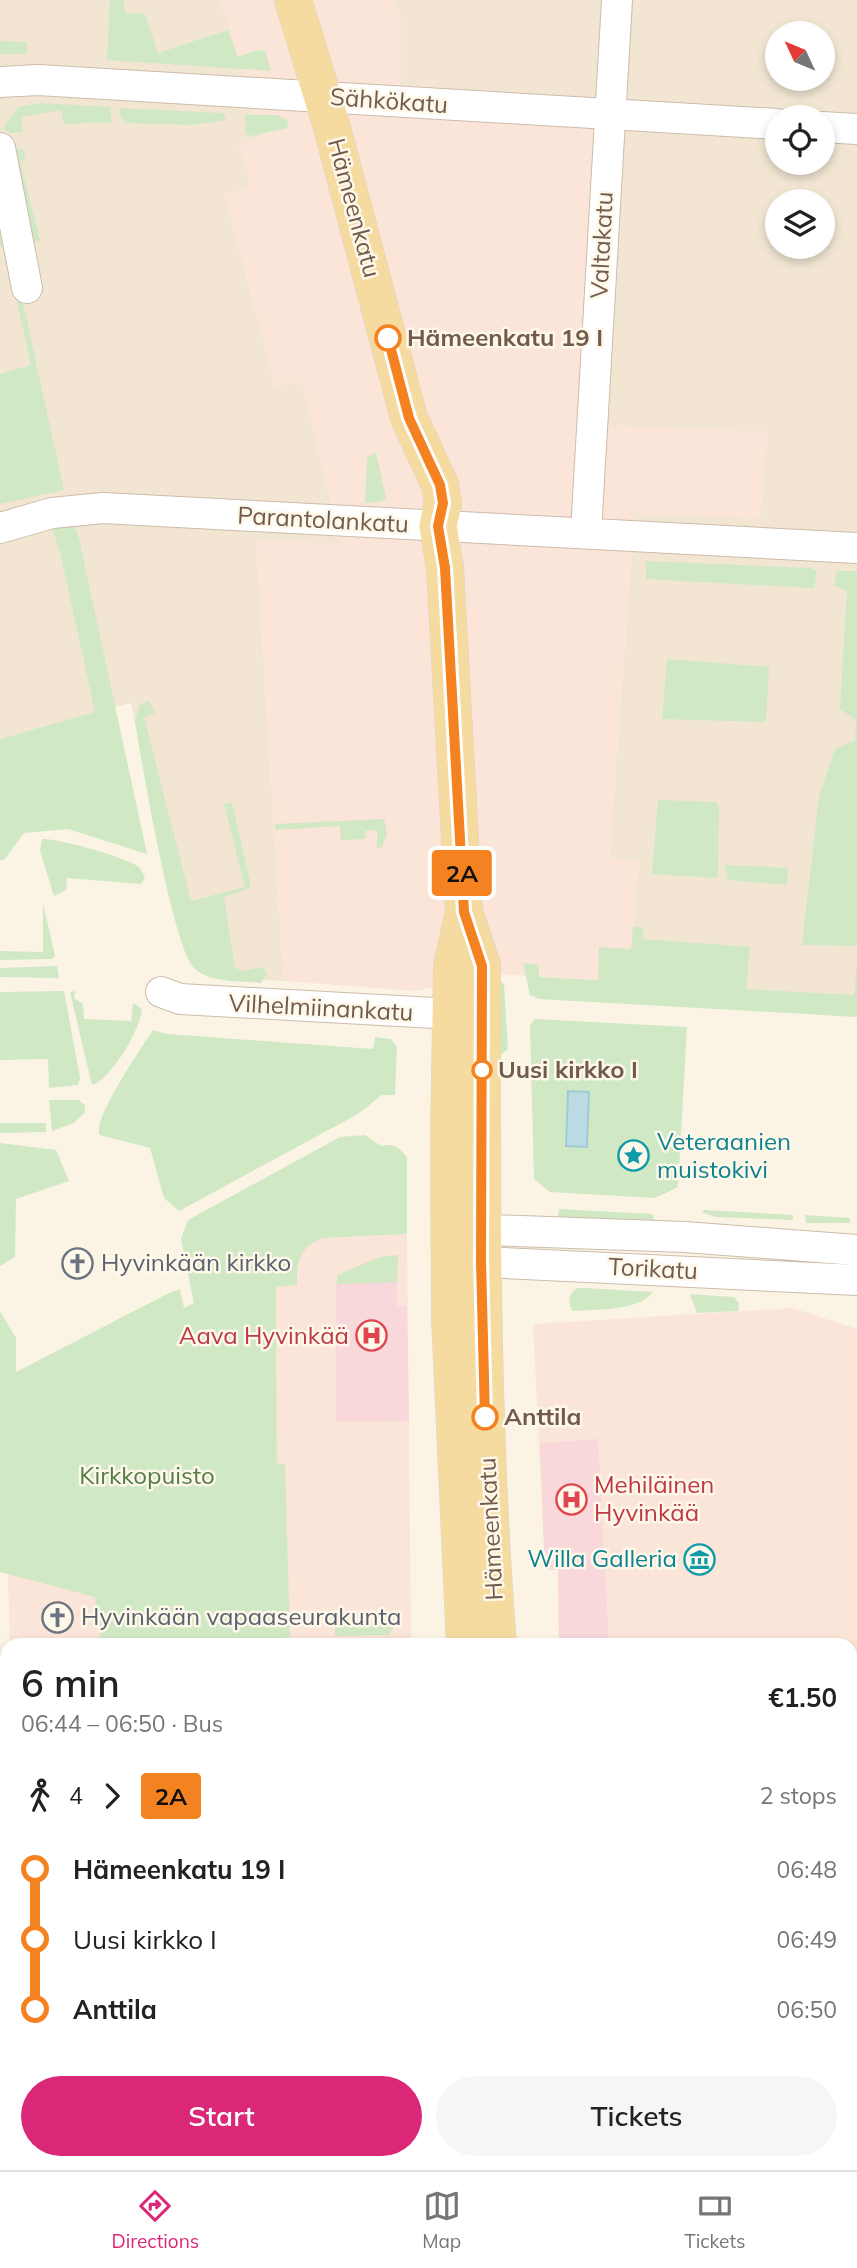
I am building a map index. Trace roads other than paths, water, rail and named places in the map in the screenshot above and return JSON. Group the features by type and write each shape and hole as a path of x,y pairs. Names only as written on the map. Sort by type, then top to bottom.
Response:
{"main road":[{"name":"Hämeenkatu","path":"293,0 323,96 409,418 414,490 418,503 438,526 445,568 464,912 482,966 467,1015 465,1638"},
{"name":"Hämeenkatu","path":"466,1245 498,1638"}],"street":[{"name":"Valtakatu","path":"586,532 617,0"},
{"name":"Sähkökatu","path":"0,82 38,80 765,123"},
{"path":"835,128 857,129"},
{"path":"0,148 27,288"},
{"name":"Parantolankatu","path":"0,528 52,513 103,508 857,548"},
{"name":"Vilhelmiinankatu","path":"161,992 180,999 467,1015"},
{"name":"Torikatu","path":"466,1245 685,1237 857,1250"},
{"name":"Torikatu","path":"466,1245 857,1280"}],"water":[{"path":"568,1091 589,1092 587,1147 566,1146"}],"place":[{"name":"Hämeenkatu 19 I","path":"388,338"},
{"name":"Uusi kirkko I","path":"482,1070"},
{"name":"Veteraanien muistokivi","path":"634,1156"},
{"name":"Hyvinkään kirkko","path":"78,1263"},
{"name":"Aava Hyvinkää","path":"372,1336"},
{"name":"Anttila","path":"485,1417"},
{"name":"Mehiläinen Hyvinkää","path":"571,1499"},
{"name":"Willa Galleria","path":"700,1559"},
{"name":"Hyvinkään vapaaseurakunta","path":"58,1617"}],"park label":[{"name":"Kirkkopuisto","path":"147,1476"}]}
